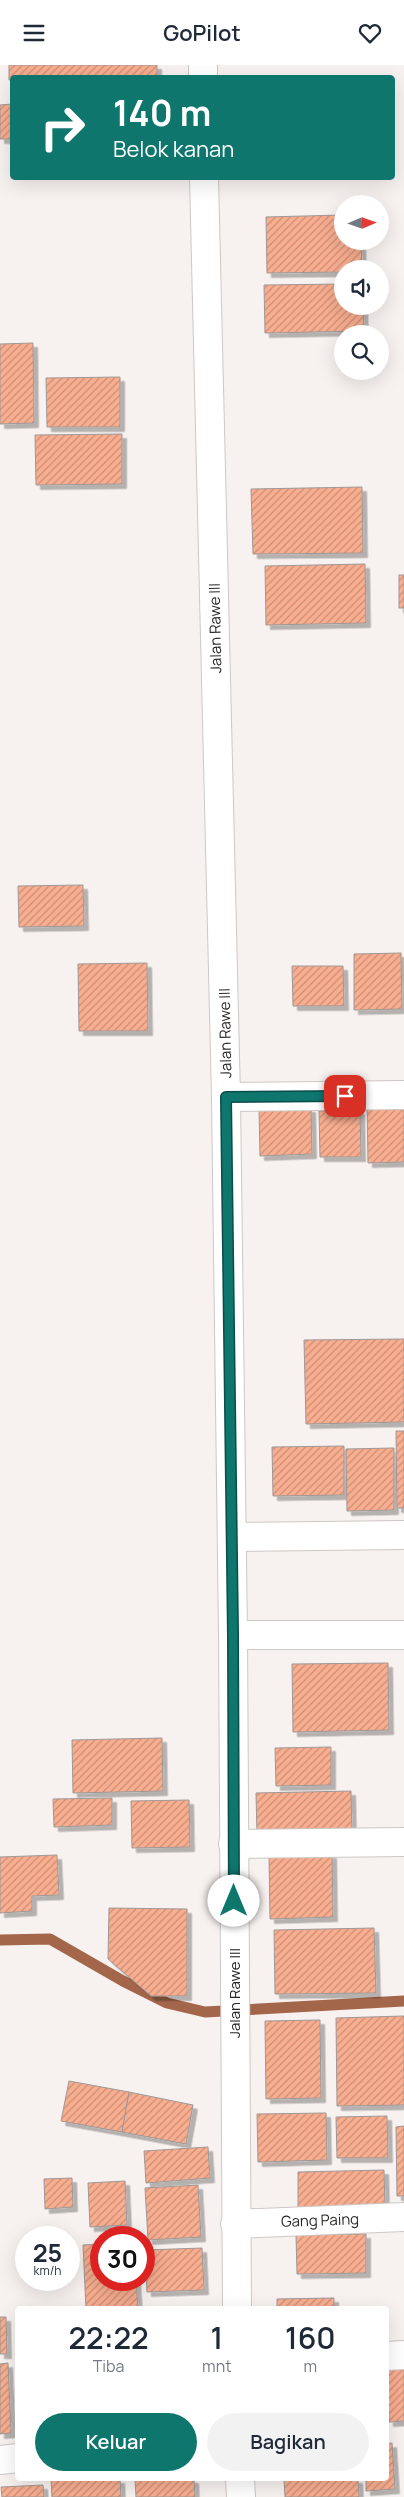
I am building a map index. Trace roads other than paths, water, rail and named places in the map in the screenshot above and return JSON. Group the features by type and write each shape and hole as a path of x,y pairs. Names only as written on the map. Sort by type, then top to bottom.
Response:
{"street":[{"name":"Jalan Rawe III","path":"204,180 226,1097 233,1635 237,2306"},
{"path":"226,1097 404,1095"},
{"path":"232,1537 404,1535"},
{"path":"233,1635 404,1635"},
{"path":"233,1844 404,1842"},
{"name":"Gang Paing","path":"235,2224 404,2217"},
{"path":"389,2356 404,2355"},
{"path":"0,2460 15,2458"},
{"path":"240,2481 241,2497"}],"waterway":[{"path":"0,1940 50,1939 123,1981 167,2003 205,2012 404,2001"}]}
